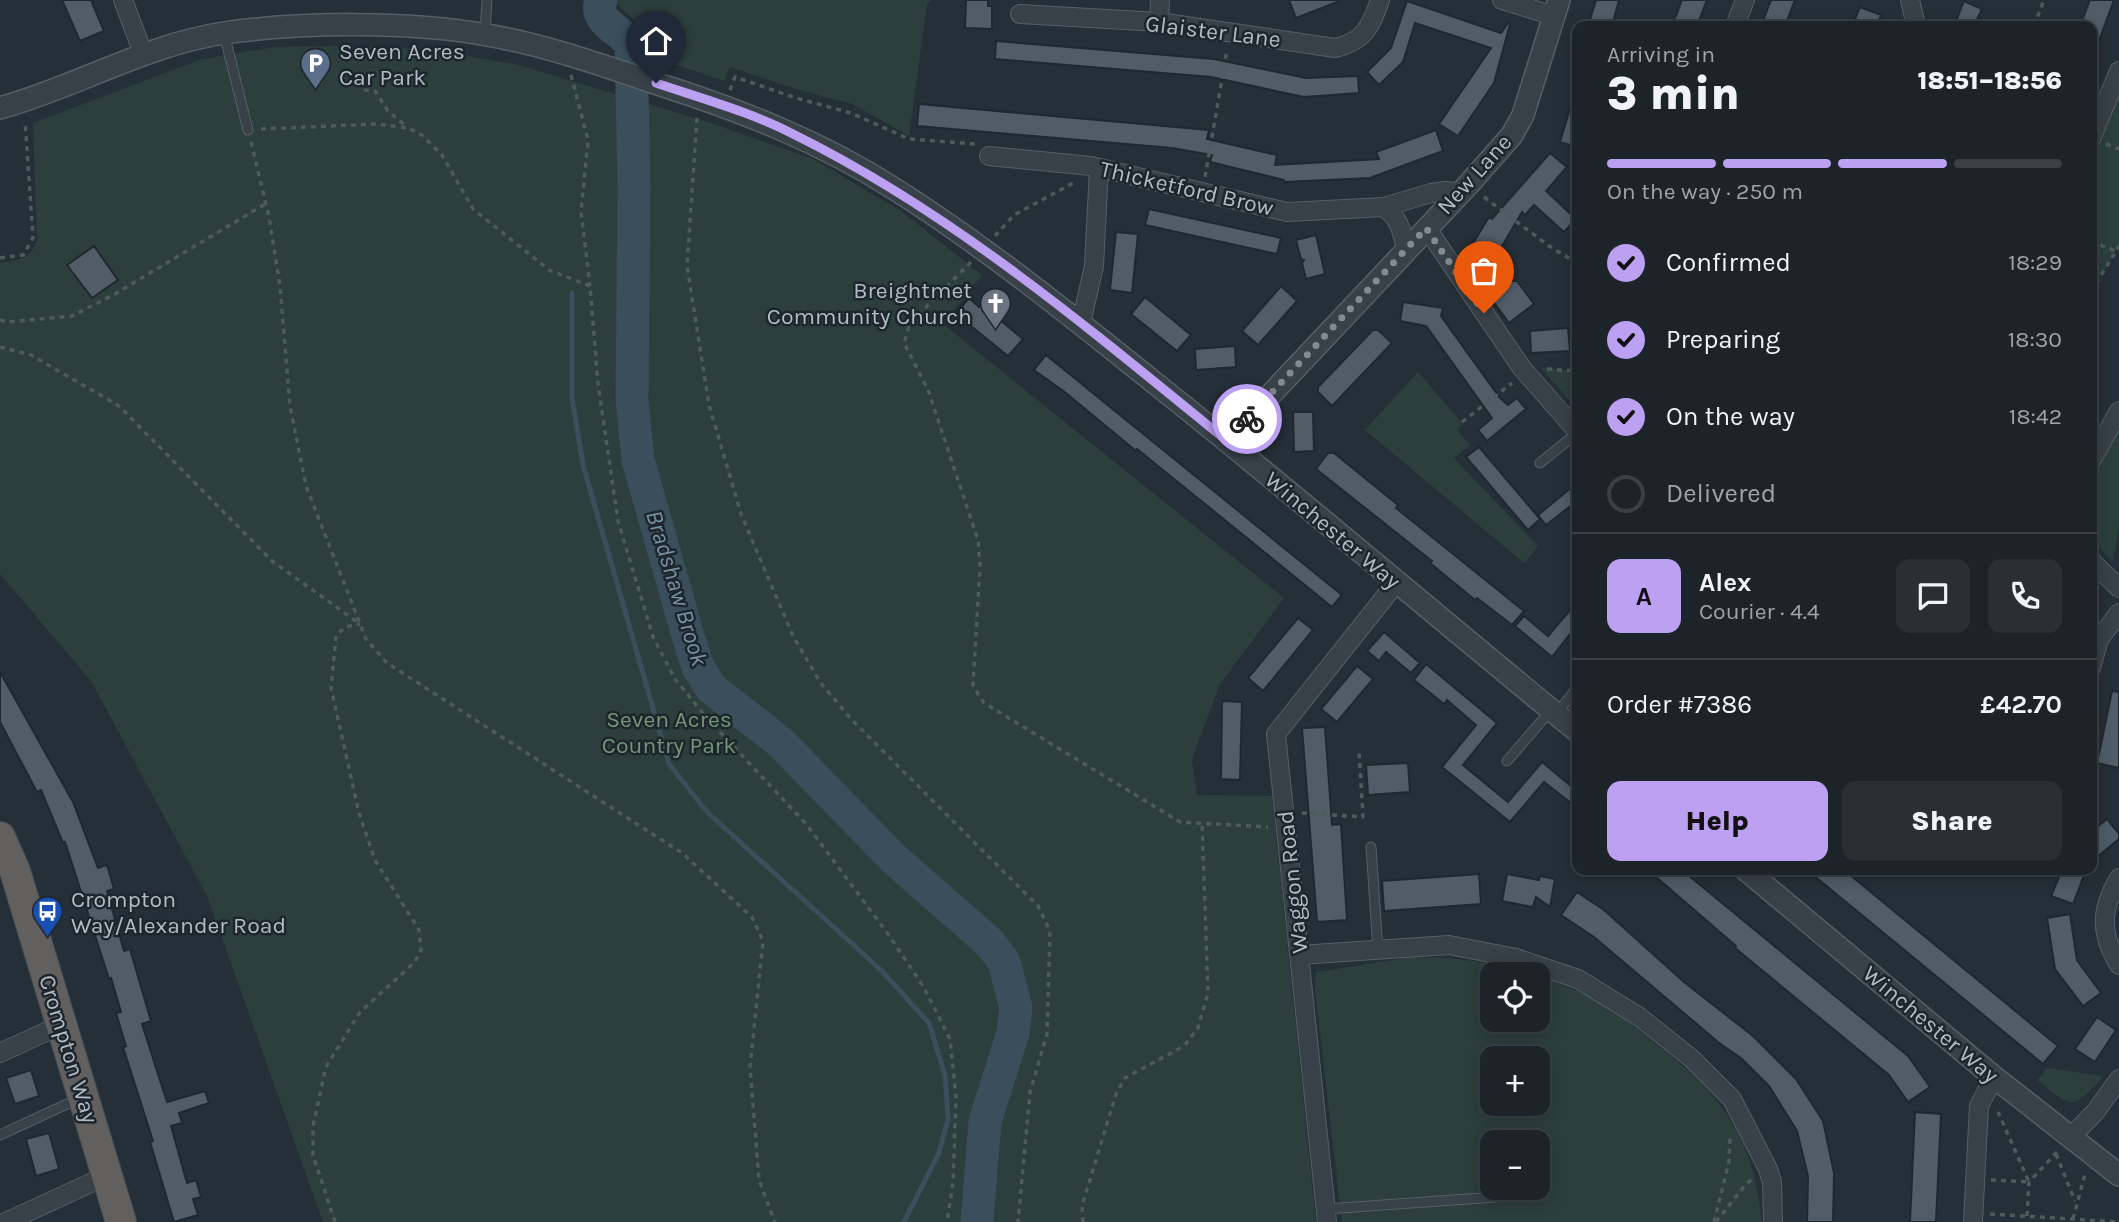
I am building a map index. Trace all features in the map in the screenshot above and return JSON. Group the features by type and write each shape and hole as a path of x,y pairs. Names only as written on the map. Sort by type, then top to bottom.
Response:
{"highway":[{"name":"Crompton Way","path":"0,837 7,874 85,1096 121,1222"}],"street":[{"path":"123,0 143,53"},
{"path":"1159,22 1160,0"},
{"name":"Glaister Lane","path":"1020,14 1159,22 1335,48 1352,44 1363,34 1373,20 1380,0"},
{"path":"1502,0 1557,8"},
{"path":"1737,21 1745,0"},
{"path":"1910,0 1915,21"},
{"name":"New Lane","path":"1227,441 1512,135 1523,115 1557,8"},
{"name":"Winchester Way","path":"0,108 24,102 143,53 224,33 318,26 402,27 485,34 562,53 724,105 794,134 891,187 982,250 1081,323 1227,441 1572,727"},
{"path":"2097,124 2119,71"},
{"name":"Thicketford Brow","path":"989,156 1095,167 1287,212 1384,207 1430,192 1464,189"},
{"path":"1081,323 1094,266 1095,167"},
{"path":"1384,207 1401,226 1406,249"},
{"path":"1426,228 1526,372 1572,426"},
{"path":"2097,450 2119,411"},
{"path":"2097,567 2119,588"},
{"name":"Waggon Road","path":"1327,1215 1276,734 1396,583"},
{"path":"2097,636 2119,613"},
{"name":"Winchester Way","path":"1752,875 2063,1146 2091,1154 2119,1175"},
{"path":"2119,878 2109,897 2105,918 2106,944 2119,965"},
{"path":"1299,955 1450,945 1516,958 1578,979 1638,1016 1691,1058 1732,1100 1768,1169 1772,1182 1773,1222"},
{"path":"0,1053 61,1025"},
{"path":"2063,1146 2096,1111 2119,1079"},
{"path":"1973,1217 1979,1106 1991,1082"},
{"path":"6,1222 108,1175"}],"lane":[{"path":"485,34 486,0"},
{"path":"224,33 248,130"},
{"path":"1541,463 1572,436"},
{"path":"1507,761 1572,693"},
{"path":"1371,847 1378,950"},
{"path":"0,1135 85,1096"},
{"path":"1327,1215 1480,1199"}],"path":[{"path":"2036,21 2044,0"},
{"path":"1203,191 1231,31"},
{"path":"562,53 574,85 588,141 581,212 598,384 618,521 653,637 674,679 807,825 888,934 923,986 950,1039 956,1097 953,1183 947,1222"},
{"path":"724,105 735,77 851,113 909,139 978,145 989,156"},
{"path":"364,90 375,91 388,111 408,128 422,135 442,155 473,209 549,270 590,286"},
{"path":"689,94 687,266 709,405 741,514 793,636 820,682 851,719 1038,906 1050,930 1047,1034 1030,1092 1018,1222"},
{"path":"0,258 23,255 33,238 24,102"},
{"path":"408,128 377,124 248,130 266,204 280,286 290,406 306,486 366,639 387,663 682,853 752,918 763,942 751,1080 760,1180 775,1222"},
{"path":"1095,167 1083,178 1014,215 910,323 904,343 928,390 978,540 980,566 973,686 984,703 1180,822 1363,817 1359,751"},
{"path":"1464,189 1572,260"},
{"path":"0,320 72,316 110,297 266,204"},
{"path":"2097,243 2116,251"},
{"path":"2097,282 2119,246"},
{"path":"0,347 31,355 119,406 272,561 360,624"},
{"path":"1461,422 1526,372"},
{"path":"335,1222 313,1155 313,1126 326,1067 360,1012 415,962 421,950 419,930 375,860 359,813 331,688 337,636 345,627 360,624"},
{"path":"1083,1222 1083,1206 1120,1086 1125,1078 1151,1061 1184,1046 1198,1028 1208,993 1202,823"},
{"path":"1991,1082 2029,1182 2027,1216"},
{"path":"1715,1222 1729,1161 1732,1100"},
{"path":"1975,1180 2029,1182 2063,1146"},
{"path":"2063,1146 2075,1203"},
{"path":"2073,1219 2075,1203 2091,1154"},
{"path":"1715,1222 1746,1184 1768,1169"},
{"path":"1973,1217 2027,1216 2119,1222"}],"green space":[{"path":"619,0 932,0 927,4 909,136 852,104 730,67 724,81 651,56 654,37 617,5"},
{"name":"Seven Acres Country Park","path":"275,47 390,47 451,53 519,65 705,121 813,159 901,211 982,275 943,324 1284,598 1220,684 1192,759 1197,795 1272,796 1316,1222 323,1222 207,896 91,681 0,574 0,263 28,255 37,239 33,123 202,59"},
{"path":"2119,94 2119,246 2097,282 2097,148"},
{"path":"1541,368 1572,371 1572,403"},
{"path":"1418,372 1463,424 1457,430 1470,445 1454,458 1538,546 1524,563 1365,430"},
{"path":"2119,423 2119,527 2113,562 2097,545 2097,463"},
{"path":"1412,957 1444,958 1480,962 1480,1032 1550,1032 1550,980 1603,1004 1680,1064 1717,1101 1743,1143 1752,1166 1762,1222 1342,1222 1315,990 1316,972"},
{"path":"2047,1068 2104,1076 2085,1095 2072,1102 2058,1097 2037,1080"}],"building":[{"path":"62,0 91,0 104,31 80,41"},
{"path":"966,0 988,0 988,6 992,6 992,29 965,28"},
{"path":"1289,0 1340,0 1340,1 1296,18"},
{"path":"1596,0 1619,0 1613,21 1590,21"},
{"path":"1682,0 1707,0 1699,21 1674,21"},
{"path":"1771,0 1795,0 1787,21 1763,21"},
{"path":"2090,0 2114,0 2097,46 2097,21 2082,21"},
{"path":"1407,1 1501,33 1508,23 1510,24 1494,83 1458,136 1439,124 1491,48 1415,23 1403,62 1379,85 1367,72 1391,48"},
{"path":"1964,1 1982,9 1976,21 1956,21"},
{"path":"1860,7 1881,15 1879,21 1854,21"},
{"path":"996,41 1214,59 1306,78 1358,76 1359,93 1304,97 1211,77 995,59"},
{"path":"1572,101 1572,146 1560,142"},
{"path":"919,104 1209,130 1207,139 1277,155 1275,165 1379,159 1376,152 1436,130 1443,151 1370,178 1284,182 1210,162 1212,155 1172,148 917,126"},
{"path":"1550,153 1567,167 1546,191 1572,215 1572,223 1564,232 1534,205 1525,215 1522,212 1488,270 1471,260 1476,251 1470,248 1489,217 1492,219"},
{"path":"1149,209 1281,238 1277,254 1145,225"},
{"path":"1116,232 1138,234 1132,293 1110,290"},
{"path":"1316,235 1325,274 1306,279 1302,263 1304,260 1301,259 1296,240"},
{"path":"94,246 118,280 92,298 67,265"},
{"path":"1511,281 1517,281 1534,304 1509,323 1490,297"},
{"path":"1281,286 1297,301 1258,345 1242,331"},
{"path":"1145,297 1191,335 1177,351 1131,314"},
{"name":"Breightmet Community Church","path":"969,298 979,307 981,304 1023,339 1008,356 966,322 969,319 958,311"},
{"path":"1403,302 1443,308 1441,316 1500,398 1508,405 1517,398 1526,409 1487,441 1478,430 1492,418 1426,326 1400,321"},
{"path":"1568,328 1570,351 1531,353 1530,331"},
{"path":"1373,330 1378,330 1392,343 1332,406 1318,392 1318,387"},
{"path":"1235,346 1236,367 1196,370 1195,349"},
{"path":"1046,355 1342,595 1332,607 1137,449 1136,451 1034,370"},
{"path":"1293,412 1313,412 1314,451 1294,452"},
{"path":"1479,447 1540,519 1528,530 1466,457"},
{"path":"1328,453 1334,453 1398,505 1396,508 1524,611 1512,625 1477,598 1475,600 1430,563 1432,561 1316,469"},
{"path":"1572,487 1572,505 1546,525 1538,515"},
{"path":"1572,608 1572,631 1552,657 1515,626 1524,616 1548,636"},
{"path":"1298,618 1313,630 1263,691 1248,678"},
{"path":"1384,632 1420,663 1411,673 1386,652 1379,661 1367,651"},
{"path":"1426,664 1497,723 1463,765 1508,802 1542,762 1572,787 1572,804 1544,782 1510,822 1442,767 1476,725 1447,700 1444,704 1414,680"},
{"path":"1357,666 1373,679 1337,722 1321,709"},
{"path":"0,672 73,802 98,868 107,865 114,889 107,891 124,951 130,949 151,1021 142,1024 167,1102 205,1091 209,1103 179,1113 182,1123 171,1126 187,1183 196,1180 201,1197 193,1199 198,1215 174,1222 150,1142 153,1141 123,1047 126,1046 116,1013 121,1012 65,842 63,843 41,790 37,792 0,722"},
{"path":"2112,691 2119,692 2119,768 2097,763"},
{"path":"1222,701 1242,702 1240,780 1221,779"},
{"path":"1325,727 1332,825 1341,824 1347,920 1317,922 1302,728"},
{"path":"1408,763 1410,792 1368,795 1366,765"},
{"path":"2107,819 2119,834 2119,839 2097,857 2097,827"},
{"path":"1479,874 1481,904 1384,911 1382,881"},
{"path":"1507,874 1539,880 1540,876 1555,879 1550,907 1536,897 1533,907 1502,901"},
{"path":"1654,875 1688,875 1908,1056 1930,1087 1908,1102 1889,1075 1735,948 1736,946"},
{"path":"1813,875 1850,875 2058,1046 2043,1064"},
{"path":"2060,875 2084,875 2073,904 2051,896"},
{"path":"1577,892 1604,910 1684,982 1753,1036 1796,1079 1823,1121 1834,1173 1833,1222 1807,1222 1808,1176 1797,1131 1769,1086 1742,1059 1718,1042 1594,937 1561,915"},
{"path":"2070,914 2077,960 2101,993 2083,1006 2055,969 2047,918"},
{"path":"2097,1017 2116,1030 2095,1062 2075,1049"},
{"path":"31,1070 39,1096 15,1104 6,1078"},
{"path":"1915,1112 1941,1114 1936,1222 1910,1222"},
{"path":"49,1133 59,1169 36,1176 26,1139"}],"waterway":[{"name":"Bradshaw Brook","path":"601,0 600,8 604,20 631,45 634,187 632,400 638,460 690,643 698,667 711,688 780,742 894,859 990,943 1004,962 1016,1008 1013,1033 985,1121 977,1222"},
{"path":"572,293 572,398 583,465 669,764 707,812 882,971 929,1023 945,1075 948,1119 939,1153 904,1222"}],"way so far":[{"path":"1247,419 1426,228 1484,313"}],"place":[{"name":"Seven Acres Car Park","path":"316,91"},
{"name":"Breightmet Community Church","path":"995,330"},
{"name":"Crompton Way/Alexander Road","path":"48,939"}],"route":[{"path":"656,83 724,105 794,134 891,187 1081,323 1227,441 1247,419"}]}
